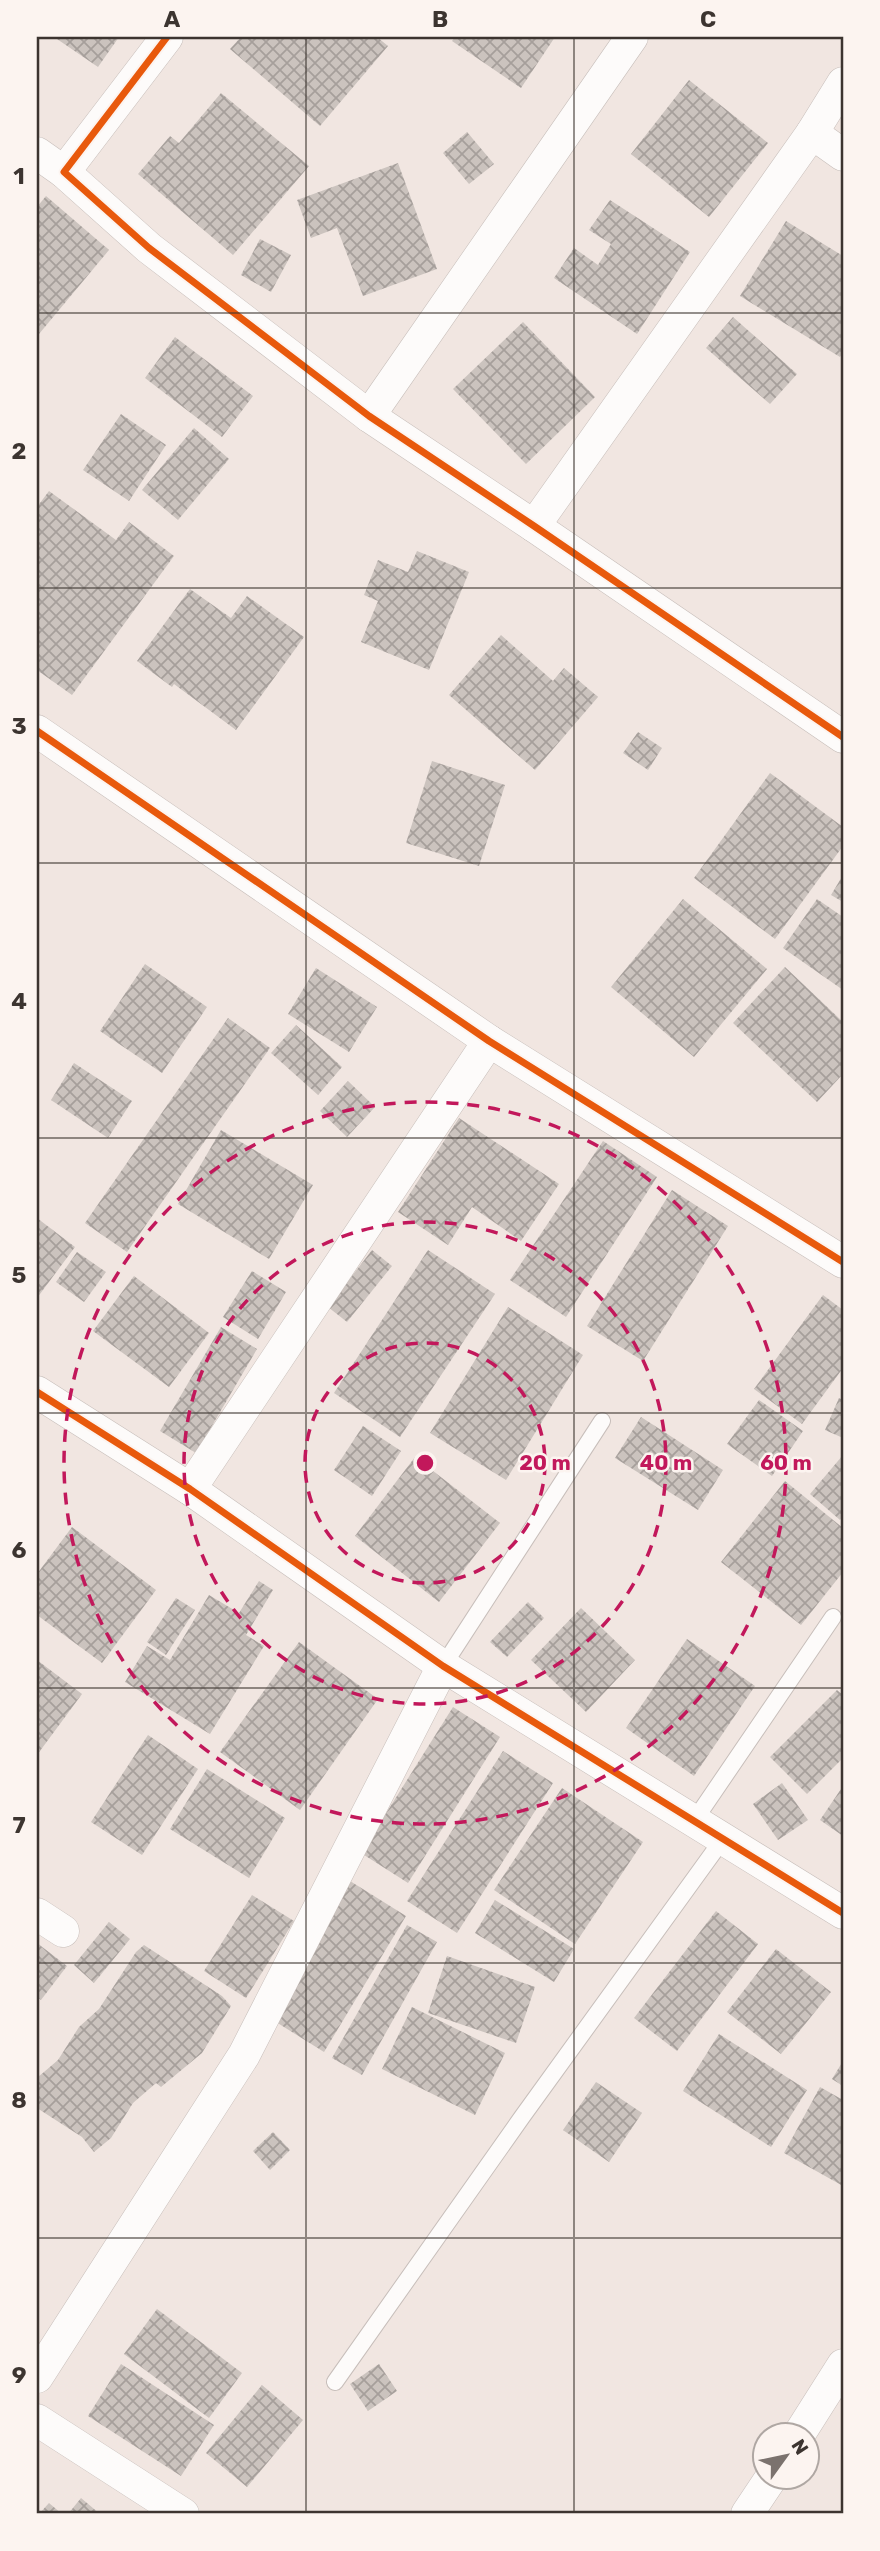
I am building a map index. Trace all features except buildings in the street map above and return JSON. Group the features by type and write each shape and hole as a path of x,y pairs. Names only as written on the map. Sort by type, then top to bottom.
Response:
{"street":[{"path":"64,172 167,37"},
{"path":"369,416 632,37"},
{"path":"534,526 812,132 843,83"},
{"path":"812,132 843,155"},
{"path":"37,153 64,172 149,248 369,416 843,737"},
{"path":"37,731 489,1041 843,1262"},
{"path":"190,1489 489,1041"},
{"path":"37,1392 190,1489 443,1666 843,1913"},
{"path":"37,2377 244,2055 443,1666"},
{"path":"37,1914 62,1931"},
{"path":"815,2422 832,2409 843,2365"},
{"path":"37,2420 183,2514"},
{"path":"747,2514 761,2492"}],"lane":[{"path":"443,1666 602,1421"},
{"path":"694,1821 833,1617"},
{"path":"335,2382 723,1839"}],"cycle path":[{"path":"167,37 64,172 149,248 369,416 843,737"},
{"path":"37,731 489,1041 843,1262"},
{"path":"37,1392 190,1489 443,1666 843,1913"}]}
